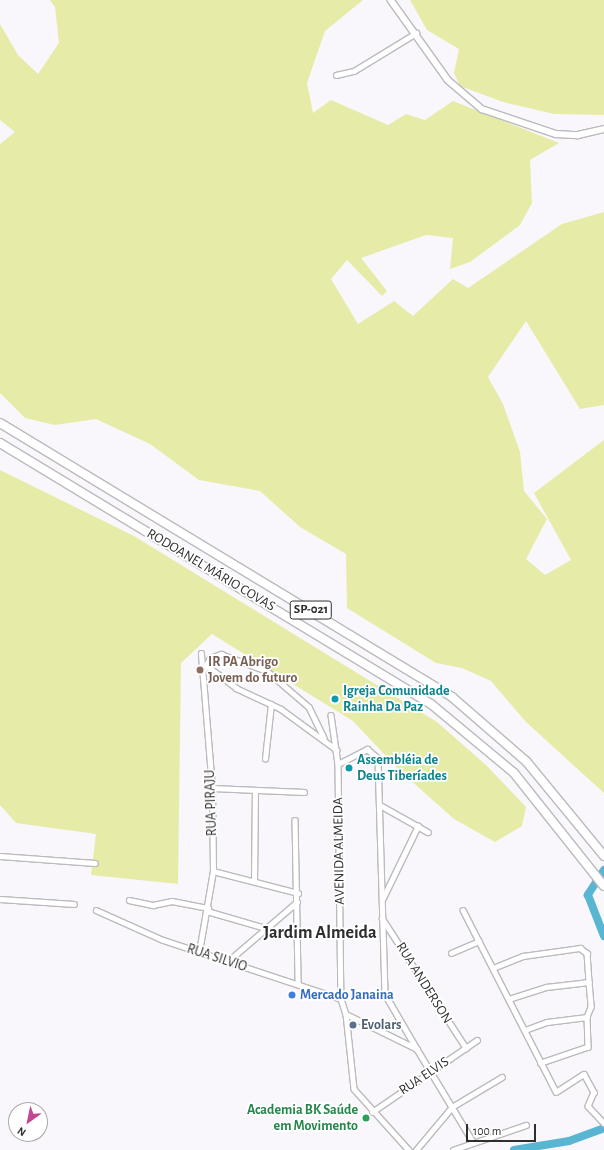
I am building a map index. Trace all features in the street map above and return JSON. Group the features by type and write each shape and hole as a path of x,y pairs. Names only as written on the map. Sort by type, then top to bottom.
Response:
{"highway":[{"name":"RODOANEL MÁRIO COVAS","path":"0,423 452,697 526,761 590,836 604,856"},
{"name":"RODOANEL MÁRIO COVAS","path":"0,443 431,704 514,773 576,847 604,886"}],"street":[{"path":"391,0 448,80 482,109 556,134 578,135 604,129"},
{"path":"336,75 354,71 416,34"},
{"name":"RUA PIRAJU","path":"199,952 213,871 212,788 201,653"},
{"path":"203,672 210,658 221,654 266,671 309,707 324,738"},
{"path":"206,665 236,688 272,704 324,738 337,750"},
{"path":"265,759 272,704"},
{"name":"AVENIDA ALMEIDA","path":"331,715 338,764 341,999 346,1014"},
{"path":"338,764 367,749 375,753 379,765 382,918 386,1000 473,1142"},
{"path":"212,788 304,792"},
{"path":"254,882 255,791"},
{"path":"380,805 428,832"},
{"path":"295,820 298,893 298,984"},
{"path":"382,899 418,826"},
{"path":"0,856 95,863"},
{"path":"213,871 298,893"},
{"path":"0,899 74,904"},
{"path":"129,900 153,905 167,900 207,909 265,928"},
{"path":"227,962 265,928 298,902"},
{"name":"RUA SILVIO","path":"96,910 199,952 341,999"},
{"path":"463,910 556,1092 584,1074 589,1077 594,1092 588,1106 604,1123"},
{"name":"RUA ANDERSON","path":"382,918 466,1048"},
{"path":"451,953 479,941"},
{"path":"493,968 522,956 580,948 587,953 591,1007 587,1017 588,1047 541,1063"},
{"path":"509,999 546,987 589,982"},
{"path":"346,1014 417,1049"},
{"path":"346,1014 351,1080 372,1112 409,1150"},
{"path":"525,1030 547,1022 587,1017"},
{"name":"RUA ELVIS","path":"372,1112 430,1071 478,1040"},
{"path":"416,1150 452,1107 502,1077"},
{"path":"453,1150 526,1125"}],"green space":[{"path":"50,0 363,0 325,31 307,83 313,113 331,100 388,125 406,114 425,120 453,101 559,143 530,160 532,203 520,225 470,262 450,269 453,238 426,235 361,258 387,291 382,296 347,260 331,279 358,324 394,301 413,316 453,279 468,288 562,224 604,212 604,405 580,409 526,321 488,377 503,404 520,452 524,491 547,519 526,559 545,575 571,560 534,493 604,440 604,793 526,722 491,681 462,668 436,663 347,608 346,554 300,527 260,491 199,480 150,444 96,419 55,425 25,418 0,393 0,144 15,132 0,120 0,24 18,55 38,74 59,43 55,7"},
{"path":"410,0 604,0 604,115 554,114 503,102 460,86 454,73 459,49 427,30"},
{"path":"0,470 134,536 437,722 487,766 526,807 522,826 495,842 454,819 399,770 353,721 212,634 181,663 178,884 91,875 96,834 16,823 0,805"}],"waterway":[{"path":"604,870 588,895 604,936"},
{"path":"514,1150 569,1141 604,1128"}],"place":[{"name":"IR PA Abrigo Jovem do futuro","path":"200,670"},
{"name":"Igreja Comunidade Rainha Da Paz","path":"335,699"},
{"name":"Assembléia de Deus Tiberíades","path":"349,768"},
{"name":"Mercado Janaina","path":"292,995"},
{"name":"Evolars","path":"353,1025"},
{"name":"Academia BK Saúde em Movimento","path":"366,1118"}],"district":[{"name":"Jardim Almeida","path":"320,933"}]}
